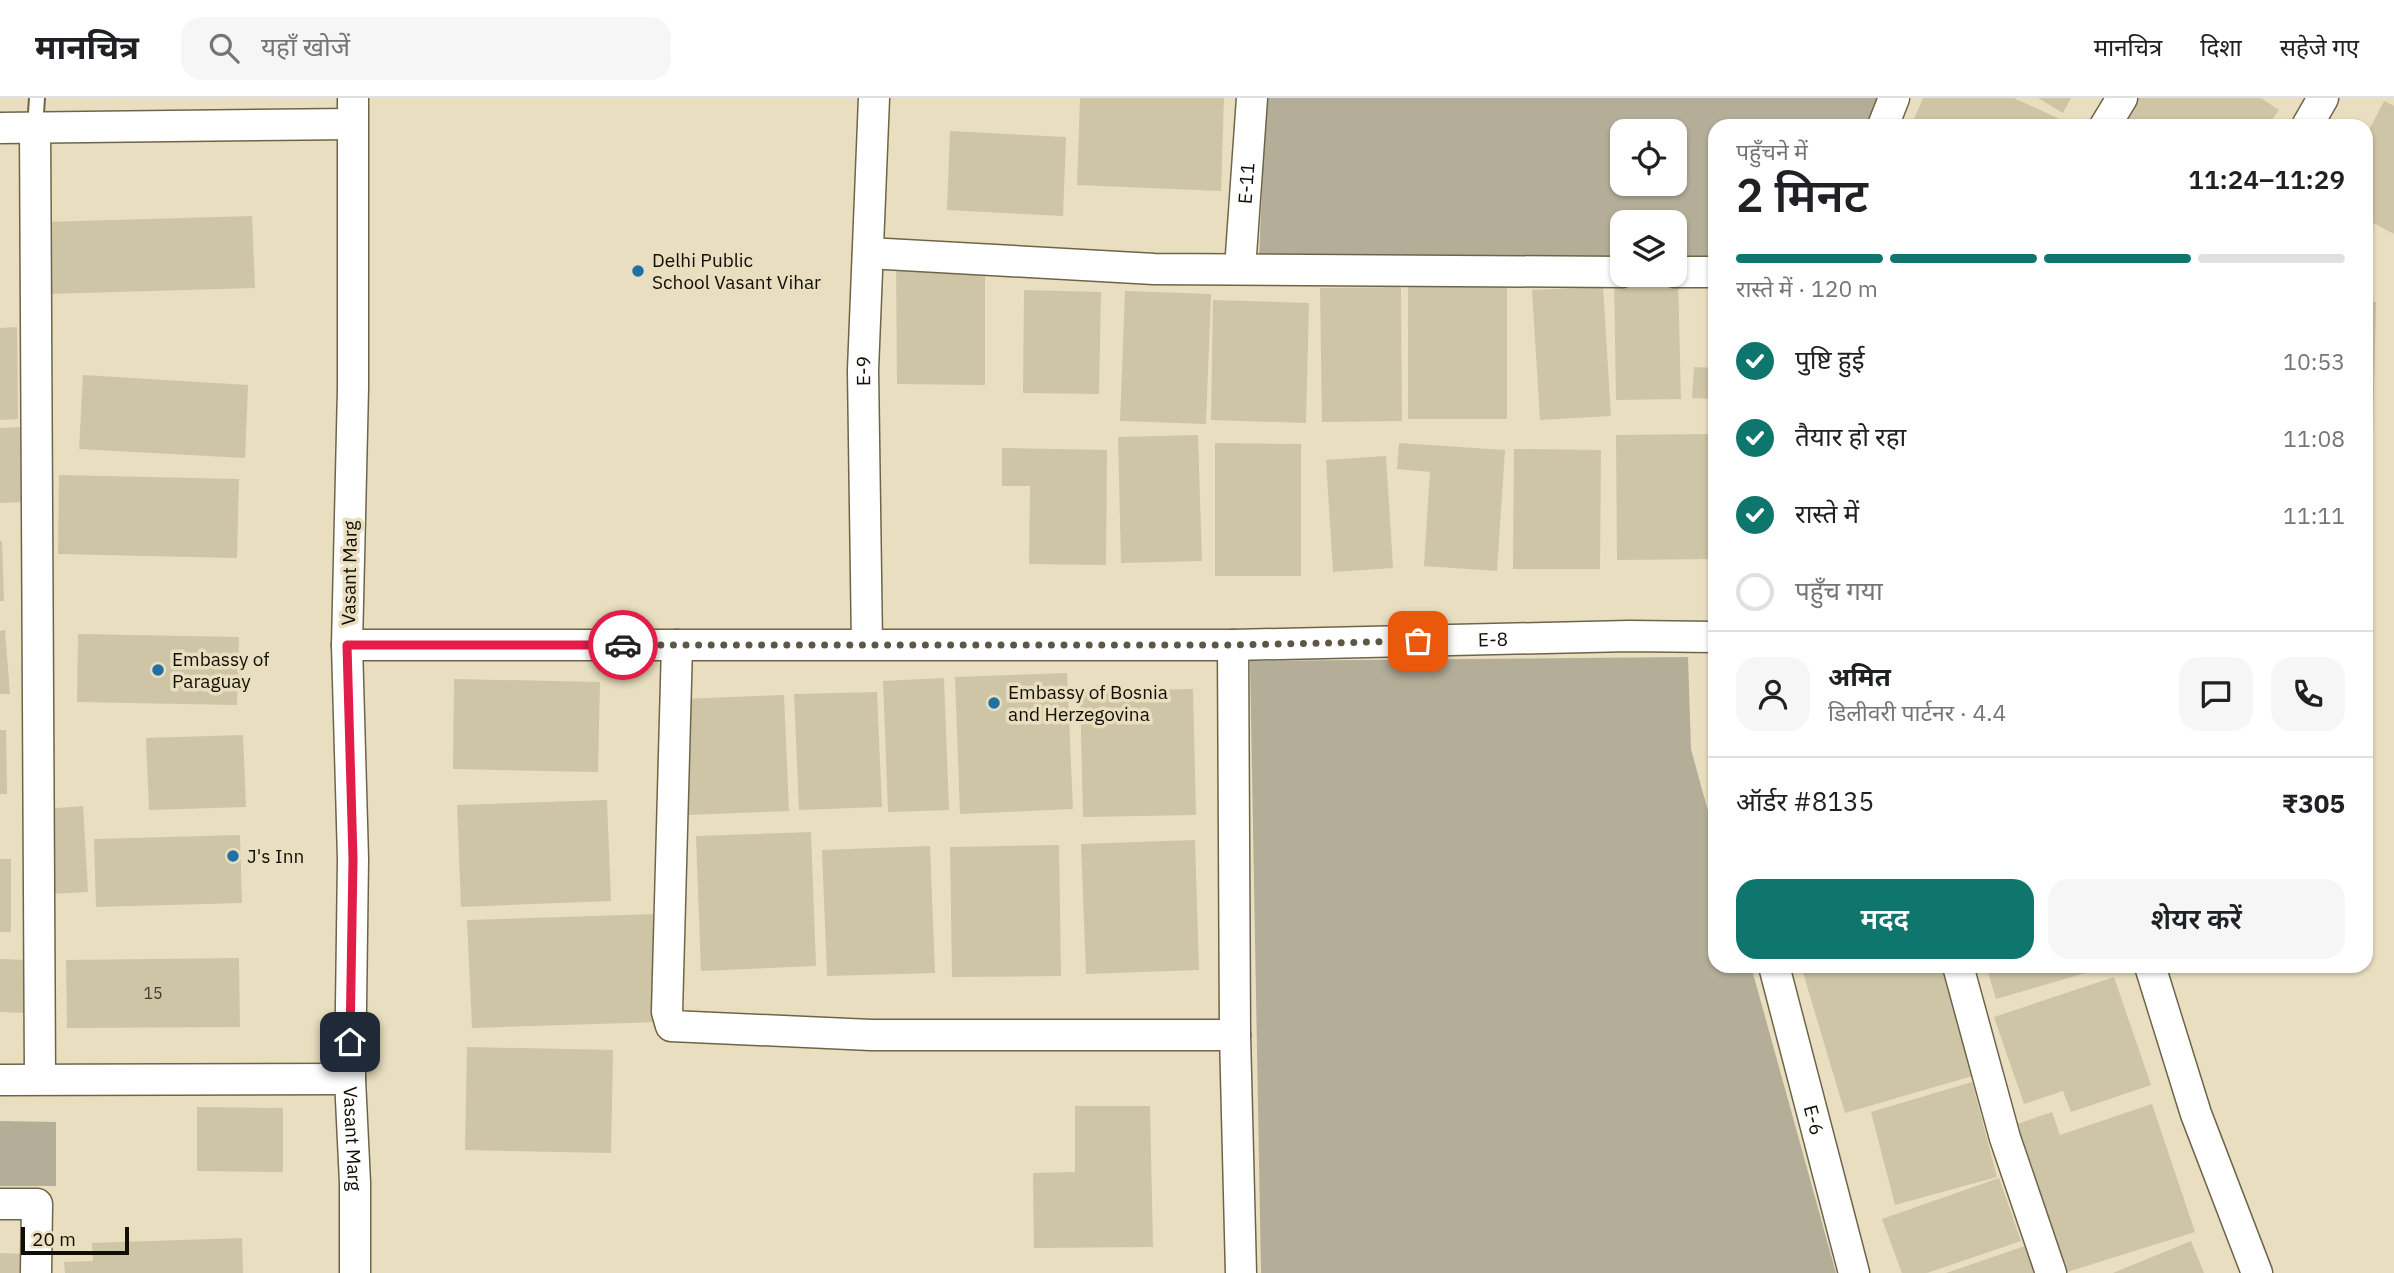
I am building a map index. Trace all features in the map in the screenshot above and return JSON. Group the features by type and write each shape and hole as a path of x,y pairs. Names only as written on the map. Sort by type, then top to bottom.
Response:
{"street":[{"name":"E-9","path":"867,644 863,370 874,98"},
{"name":"E-11","path":"1240,269 1252,98"},
{"path":"1886,119 1894,98"},
{"path":"2109,119 2122,98"},
{"path":"2311,119 2323,98"},
{"name":"Vasant Marg","path":"0,128 352,111 353,388 347,645 353,859 350,1079 355,1183 355,1273"},
{"path":"35,128 40,1079"},
{"path":"867,253 1154,269 1610,272"},
{"path":"1687,272 1708,272"},
{"name":"E-8","path":"347,645 1233,645 1629,636 1708,637"},
{"path":"677,645 667,1012 671,1026 871,1035 1235,1035"},
{"path":"1233,645 1235,1035 1241,1273"},
{"name":"E-6","path":"1776,973 1854,1273"},
{"path":"1960,973 2005,1138 2051,1273"},
{"path":"2152,973 2196,1114 2257,1273"},
{"path":"0,1080 350,1079"},
{"path":"0,1204 37,1204 36,1273"}],"lane":[{"path":"35,128 37,98"}],"shaded area":[{"path":"1266,98 1880,98 1872,119 1708,119 1708,266 1687,265 1687,210 1610,210 1610,264 1259,258"},
{"path":"1688,657 1691,749 1708,811 1708,973 1753,973 1836,1273 1261,1273 1250,661"},
{"path":"0,1121 56,1122 56,1186 0,1186"}],"building":[{"path":"1080,98 1224,98 1221,191 1077,185"},
{"path":"1923,98 2014,98 2060,119 1914,119"},
{"path":"2038,98 2071,98 2063,113"},
{"path":"2132,98 2261,98 2279,110 2273,119 2118,119"},
{"path":"2384,101 2394,106 2394,234 2373,223 2373,122"},
{"path":"950,131 1066,137 1063,216 947,210"},
{"path":"252,216 255,288 47,294 44,222"},
{"path":"985,259 985,385 897,384 896,260"},
{"path":"1408,286 1507,286 1507,419 1408,419"},
{"path":"1401,287 1402,421 1322,422 1320,288"},
{"path":"1603,287 1611,416 1540,420 1532,290"},
{"path":"1614,287 1678,287 1681,399 1616,400"},
{"path":"1024,290 1101,292 1099,394 1023,393"},
{"path":"1125,291 1211,294 1206,424 1120,421"},
{"path":"1213,300 1309,303 1306,423 1211,420"},
{"path":"2373,302 2376,302 2373,429"},
{"path":"17,327 18,419 0,420 0,328"},
{"path":"1694,367 1708,368 1708,399 1692,398"},
{"path":"83,375 248,385 245,458 79,449"},
{"path":"21,427 22,502 0,503 0,428"},
{"path":"1708,434 1708,559 1617,560 1616,435"},
{"path":"1198,435 1202,561 1121,563 1118,437"},
{"path":"1215,443 1301,444 1301,576 1215,576"},
{"path":"1399,443 1505,450 1497,571 1424,566 1430,472 1397,469"},
{"path":"1002,448 1107,450 1106,565 1029,564 1030,486 1002,486"},
{"path":"1514,449 1601,450 1600,569 1513,569"},
{"path":"1386,456 1393,568 1333,572 1326,460"},
{"path":"59,475 239,479 237,558 58,554"},
{"path":"2,541 4,601 0,601"},
{"path":"5,630 10,694 0,694 0,631"},
{"name":"Embassy of Paraguay","path":"78,634 239,637 237,705 77,702"},
{"path":"1067,673 1073,809 960,814 955,677"},
{"path":"944,678 949,810 888,812 883,681"},
{"path":"454,679 600,682 598,772 453,769"},
{"path":"1193,689 1196,815 1083,817 1080,691"},
{"path":"877,692 882,807 799,810 794,694"},
{"path":"784,695 789,811 686,815 682,699"},
{"path":"0,730 6,730 7,794 0,794"},
{"path":"243,735 246,807 149,810 146,738"},
{"path":"607,800 611,901 461,907 457,805"},
{"path":"83,806 88,892 50,894 45,809"},
{"path":"811,832 816,966 701,971 696,836"},
{"path":"240,835 242,903 96,907 94,839"},
{"path":"1195,840 1199,970 1086,974 1081,844"},
{"path":"1059,845 1061,976 952,977 950,847"},
{"path":"930,846 935,973 827,976 822,850"},
{"path":"0,859 11,859 11,932 0,932"},
{"path":"655,914 659,1022 472,1028 467,920"},
{"path":"239,958 240,1027 67,1028 66,960"},
{"path":"0,959 28,960 26,1013 0,1012"},
{"path":"1803,973 1945,973 1976,1075 1845,1113"},
{"path":"1988,973 2085,973 1996,999"},
{"path":"2114,977 2151,1085 2071,1112 2063,1091 2024,1104 1994,1017"},
{"path":"467,1047 613,1050 611,1153 465,1150"},
{"path":"1972,1082 1997,1177 1895,1205 1871,1112"},
{"path":"2152,1104 2195,1232 2064,1273 2014,1125 2052,1112 2060,1135"},
{"path":"1075,1106 1150,1106 1153,1247 1034,1248 1033,1173 1075,1172"},
{"path":"197,1107 283,1108 283,1172 197,1171"},
{"path":"1999,1178 2021,1241 1927,1273 1902,1273 1882,1219"},
{"path":"242,1238 243,1273 65,1273 64,1262 93,1261 92,1243"},
{"path":"2191,1241 2204,1273 2113,1273"},
{"path":"2025,1246 2035,1273 1946,1273"},
{"path":"0,1253 23,1254 22,1273 0,1273"}],"way so far":[{"path":"623,645 1233,645 1418,641"}],"place":[{"name":"Delhi Public School Vasant Vihar","path":"638,271"},
{"name":"Embassy of Paraguay","path":"158,670"},
{"name":"Embassy of Bosnia and Herzegovina","path":"994,703"},
{"name":"J's Inn","path":"233,856"}],"route":[{"path":"350,1042 353,859 347,645 623,645"}]}
